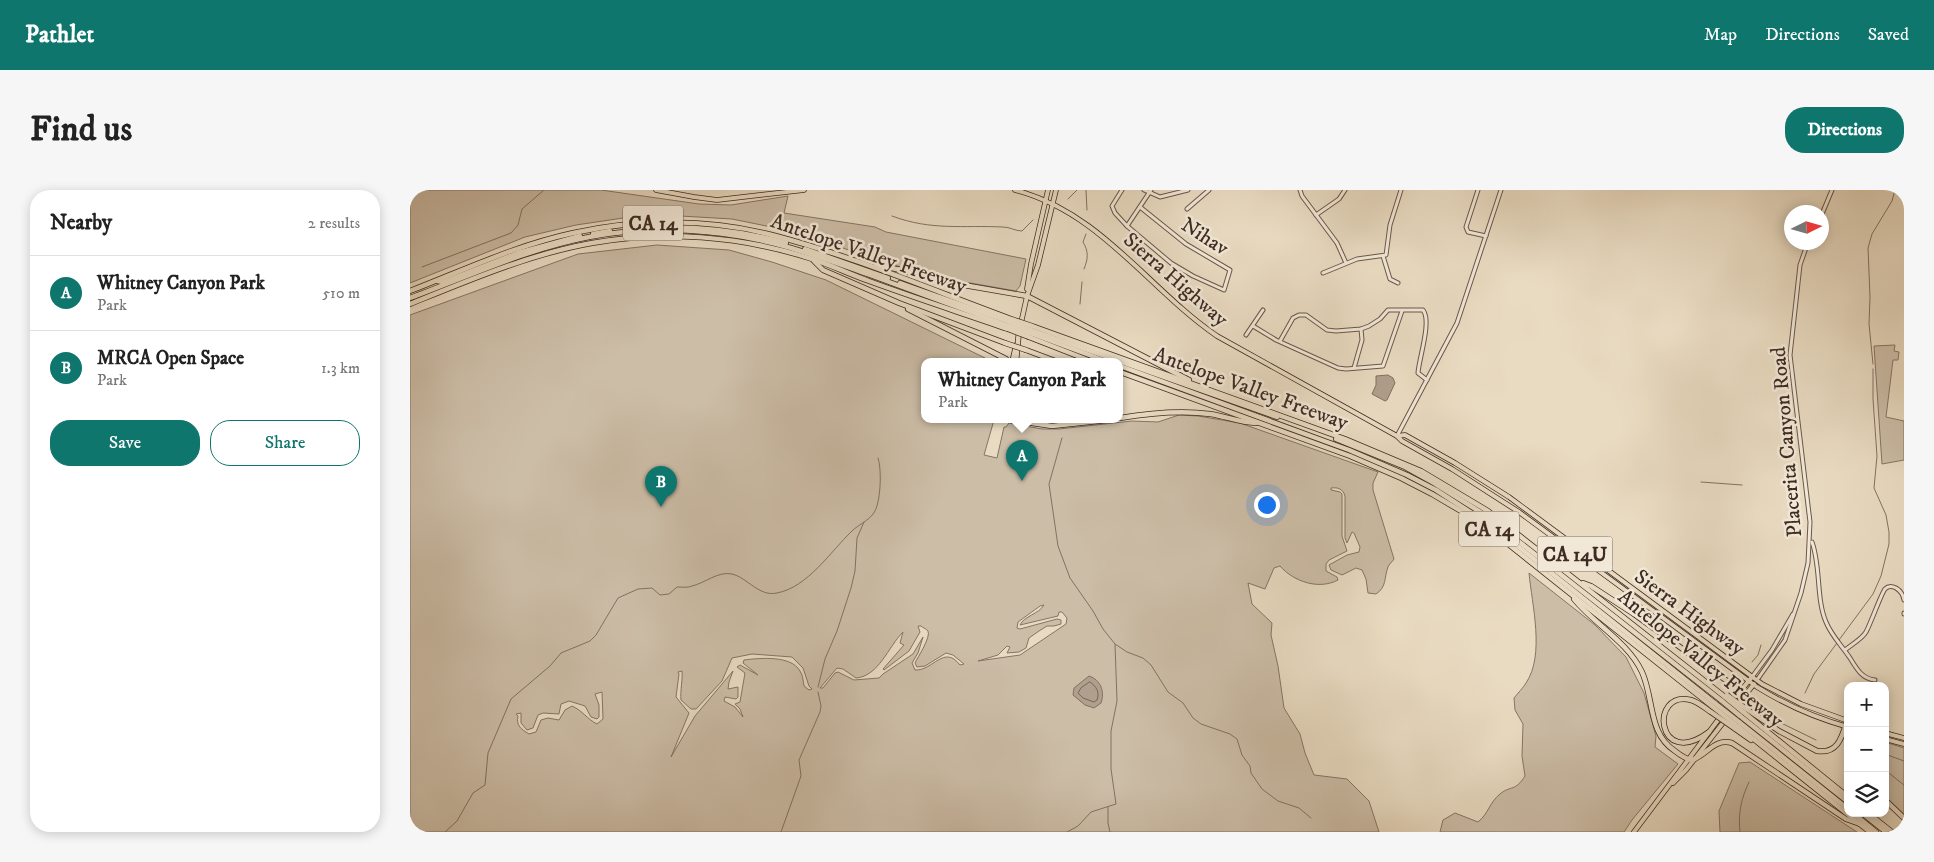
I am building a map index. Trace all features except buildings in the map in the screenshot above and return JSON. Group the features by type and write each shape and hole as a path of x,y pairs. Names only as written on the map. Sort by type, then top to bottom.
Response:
{"highway":[{"name":"Antelope Valley Freeway","path":"410,291 505,253 547,239 596,229 645,223 696,224 751,231 822,250 871,267 1030,332 1110,358"},
{"path":"438,281 443,282 518,253 582,236 649,228 696,228 741,233 783,242 1009,324"},
{"path":"410,298 515,258 570,241 622,232 689,231 752,239 805,252 1009,324"},
{"name":"Antelope Valley Freeway","path":"410,304 539,256 578,246 619,239 661,236 715,239 751,243 811,258 867,280 1009,324 1085,358"},
{"path":"811,258 823,270 899,303 1047,358"},
{"path":"871,267 888,267 952,283 1027,296 1206,389"},
{"path":"899,303 1004,358"},
{"path":"1016,358 1020,329"},
{"path":"1030,332 1098,358"},
{"path":"1030,332 1104,358"},
{"name":"Antelope Valley Freeway","path":"1123,362 1206,389 1378,459 1401,478 1483,524 1715,705 1736,725 1870,832"},
{"path":"1123,365 1353,445 1436,490 1495,528 1715,705"},
{"path":"1123,367 1415,473 1463,500 1507,530 1742,712 1844,799"},
{"name":"Antelope Valley Freeway","path":"1123,373 1260,423 1421,471 1488,511 1724,698"},
{"path":"1123,418 1150,413 1184,412 1260,423"},
{"path":"1032,423 1052,426 1080,423"},
{"path":"1580,582 1591,586 1634,614 1741,691"},
{"path":"1569,592 1578,604 1631,654 1645,679 1660,738 1667,746 1688,759 1695,759 1716,744 1723,741 1732,742 1846,819 1860,824"},
{"path":"1724,698 1742,712 1817,751 1828,751 1837,746 1844,733"},
{"path":"1709,732 1687,743 1676,741 1664,730 1664,713 1670,706 1682,699 1696,702 1736,725 1844,806"},
{"name":"Antelope Valley Freeway","path":"1742,712 1844,794"},
{"path":"1889,804 1904,818"},
{"path":"1858,817 1876,832"},
{"path":"1867,817 1886,832"},
{"path":"1873,817 1892,832"}],"main road":[{"path":"656,190 717,200 804,190"},
{"name":"Sierra Highway","path":"1015,190 1051,204 1078,219 1112,243 1193,319 1217,336 1396,436 1459,473 1519,512 1753,685 1816,718 1844,726"},
{"path":"1011,358 1020,329 1027,296 1029,274 1048,190"},
{"path":"1027,296 1038,265 1051,204 1056,190"},
{"name":"Sierra Highway","path":"1396,436 1404,435 1425,446 1509,497 1752,677 1801,704 1844,720"},
{"name":"Placerita Canyon Road","path":"1634,832 1752,677"},
{"name":"Placerita Canyon Road","path":"1667,789 1695,759 1757,680"},
{"path":"1889,734 1904,738"},
{"path":"1889,740 1904,744"}],"street":[{"path":"1122,190 1112,206 1115,213 1127,226 1150,191"},
{"path":"1144,190 1160,197 1188,190"},
{"path":"1187,209 1209,190"},
{"path":"1300,190 1302,196 1337,243 1346,263"},
{"path":"1316,215 1339,199 1345,190"},
{"path":"1323,273 1357,259 1383,256 1388,252 1390,225 1401,190"},
{"path":"1478,190 1466,227 1468,232 1486,236"},
{"path":"1396,436 1457,324 1501,190"},
{"path":"1826,205 1832,190"},
{"name":"Nihav","path":"1127,226 1171,263 1193,276 1224,290 1230,270 1186,244 1140,207"},
{"name":"Placerita Canyon Road","path":"1757,680 1782,646 1796,610 1808,568 1810,539 1809,508 1790,355 1799,271 1804,250"},
{"path":"1383,256 1390,279 1398,283"},
{"path":"1246,335 1263,310"},
{"path":"1280,341 1293,318 1299,315 1306,316 1329,331 1361,329 1378,321 1386,310 1423,310 1425,312 1423,349 1418,372 1427,380"},
{"path":"1253,326 1320,361 1338,368 1383,366 1402,311"},
{"path":"1354,368 1362,340 1361,329"},
{"path":"1810,539 1816,554 1823,614 1826,624 1858,670 1866,677 1875,680"},
{"path":"1808,568 1818,568"},
{"path":"1845,650 1865,635 1883,591 1887,587 1892,586 1898,589 1903,595 1904,600"},
{"name":"Placerita Canyon Road","path":"1752,677 1772,650 1796,610"}],"shaded area":[{"path":"410,190 601,190 699,204 731,205 788,196 784,213 875,227 886,232 1026,259 1020,286 1016,291 925,275 791,231 732,219 680,216 630,217 576,225 525,237 410,283"},
{"path":"657,245 729,250 826,280 985,358 921,358 921,423 993,423 984,455 997,458 1004,427 1009,423 1042,429 1059,429 1132,421 1158,422 1179,415 1240,423 1378,472 1373,483 1373,490 1394,559 1388,566 1384,585 1380,591 1376,594 1368,593 1366,579 1362,570 1356,568 1342,575 1331,570 1329,565 1347,555 1359,552 1360,547 1352,532 1347,543 1345,538 1345,496 1342,490 1336,488 1331,488 1331,490 1342,494 1342,536 1347,551 1329,560 1326,564 1326,571 1337,577 1338,580 1323,584 1307,583 1292,576 1280,566 1274,568 1265,589 1248,583 1252,604 1272,623 1271,635 1284,708 1300,734 1314,775 1347,779 1369,801 1379,832 410,832 410,315 578,254","holes":["1044,605 1020,625 1058,616 1059,612 1062,612 1067,618 1066,624 1020,655 978,661 998,655 1007,646 1010,647 1007,653 1019,652 1026,648 1029,638 1039,631 1047,626 1061,624 1061,620 1057,619 1020,629 1017,628 1018,622","918,626 927,630 928,634 915,663 917,667 925,666 946,653 953,655 964,664 960,665 949,657 915,670 912,663 918,653 923,637 913,654 879,678 854,680 838,672 835,673 823,688 820,688 837,668 843,669 856,678 871,672 877,667 903,632 900,643 904,645 884,670 909,651 920,632","752,654 792,657 803,668 809,686 812,689 809,690 804,686 801,673 790,662 775,659 744,660 743,663 758,675 740,665 737,667 745,673 740,702 735,704 740,709 743,717 735,707 724,701 725,697 736,699 738,697 738,687 728,689 733,671 695,716 671,757 689,713 676,697 678,672 682,671 681,700 691,709 696,709 722,681 732,658","602,692 603,719 597,724 572,706 565,710 559,720 548,718 541,720 536,732 529,734 518,725 518,716 516,714 521,713 521,723 527,730 533,728 538,715 543,713 559,714 561,704 569,701 585,706 591,717 597,719 599,717 599,705 595,694"]},
{"path":"1895,345 1894,351 1899,352 1898,360 1893,360 1886,417 1904,421 1904,460 1882,464 1874,346"},
{"path":"1529,573 1595,625 1626,657 1644,693 1656,736 1655,747 1678,764 1624,832 1440,832 1443,820 1455,813 1478,822 1485,815 1496,797 1516,786 1525,776 1522,756 1523,724 1515,710 1514,698 1532,672 1535,658 1536,630"},
{"path":"1889,743 1904,748 1904,815 1889,801"},
{"path":"1750,762 1857,832 1720,832 1719,811 1739,763"}],"water":[{"path":"1388,375 1393,378 1395,383 1385,401 1372,394 1376,385 1376,376"},
{"path":"1089,676 1099,683 1102,691 1101,703 1094,708 1085,705 1073,695 1074,688"}],"waterway":[{"path":"422,267 511,233 518,225 522,209 544,190"},
{"path":"1068,199 1077,190"},
{"path":"1086,190 1087,210"},
{"path":"1873,364 1869,324 1868,248 1872,234 1892,201 1895,190"},
{"path":"892,216 934,226 1003,227 1022,231 1033,220"},
{"path":"1084,269 1087,256 1083,242 1086,234"},
{"path":"1080,304 1082,282"},
{"path":"1839,640 1873,594 1881,576 1889,544 1886,515 1874,488 1877,456 1873,369"},
{"path":"1062,438 1049,484 1058,546 1070,578 1115,644 1117,701 1111,731 1111,769 1116,804 1091,812 1078,826 1067,832"},
{"path":"445,832 457,821 473,793 485,785 488,753 511,699 550,666 561,653 590,641 596,635 618,598 638,589 652,588 660,595 669,594 677,587 690,587 722,574 738,576 759,590 771,593 777,593 799,584 818,568 852,531 873,514 878,503 880,487 878,458"},
{"path":"1701,482 1742,485"},
{"path":"818,687 825,659 837,631 851,588 855,571 857,538 864,522"},
{"path":"1805,693 1814,674 1837,643"},
{"path":"1115,644 1127,652 1143,658 1151,665 1168,692 1183,703 1193,718 1201,724 1230,734 1237,739 1242,755 1262,789 1278,801 1299,808 1311,818"},
{"path":"1752,662 1758,655 1761,645"},
{"path":"781,832 801,776 799,760 820,712 821,706 818,692"},
{"path":"1750,702 1775,720 1816,740"},
{"path":"1889,755 1904,761"},
{"path":"1888,772 1904,785"},
{"path":"1740,832 1741,806 1749,782"},
{"path":"1108,807 1110,832"}],"place":[{"name":"Whitney Canyon Park","path":"1022,481"},
{"name":"MRCA Open Space","path":"661,507"}]}
